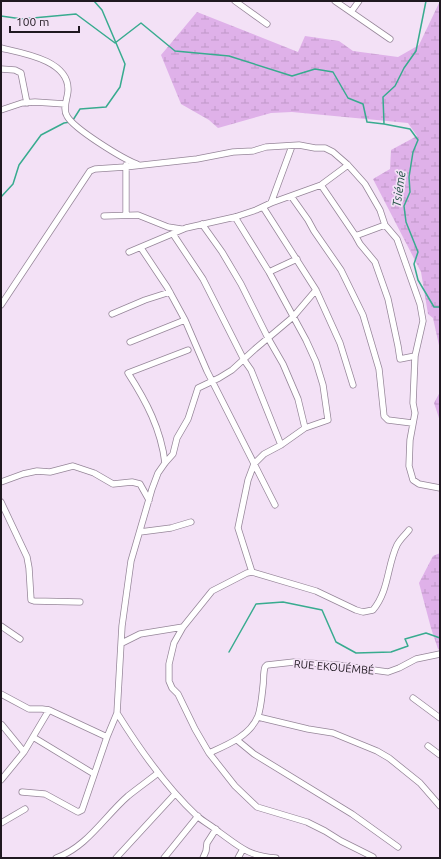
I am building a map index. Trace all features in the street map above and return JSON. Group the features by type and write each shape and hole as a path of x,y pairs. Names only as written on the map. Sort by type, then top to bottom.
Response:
{"street":[{"path":"235,1 268,24"},
{"path":"335,1 390,40"},
{"path":"351,12 359,1"},
{"path":"1,48 33,55 57,68 68,84 68,94 65,104 66,116 99,143 127,161 139,165"},
{"path":"1,68 15,70 21,73 27,102"},
{"path":"1,110 16,104 27,102 65,104"},
{"path":"1,305 89,172 95,169 126,167 197,158 266,147 299,145 325,148 333,152 348,165 365,184 380,210 385,225 397,240 422,313 423,321 415,356 415,413 412,423 409,451 410,473 413,480 419,484 440,488"},
{"path":"271,203 292,146"},
{"path":"126,215 127,161"},
{"path":"104,216 142,216 168,227 179,229 186,228 235,217 321,185 348,165"},
{"path":"321,185 355,234 360,244 375,262 388,299 400,359 415,356"},
{"path":"291,196 341,270 363,314 379,368 384,416 388,420 412,423"},
{"path":"262,207 316,290 340,343 353,385"},
{"path":"235,217 269,272 316,362 323,385 328,420 305,428 281,445 264,454 254,464 248,480 238,528 252,572"},
{"path":"202,224 222,252 241,284 268,338 284,364 298,399 305,428"},
{"path":"355,234 358,235 385,225"},
{"path":"129,252 186,228"},
{"path":"173,234 203,279 244,360 251,370 281,445"},
{"path":"141,248 170,292 185,320 207,371 275,505"},
{"path":"269,272 297,259"},
{"path":"22,792 45,794 79,812 82,810 107,737 117,713 122,626 131,561 158,473 173,454 177,438 188,419 198,388 232,370 293,317 316,290"},
{"path":"112,314 144,300 170,292"},
{"path":"130,342 185,320"},
{"path":"165,463 156,425 148,406 128,374 188,350"},
{"path":"1,482 37,471 50,472 73,466 94,473 113,484 132,482 140,484 149,500"},
{"path":"1,502 27,557 31,600 80,602"},
{"path":"140,532 166,529 191,522"},
{"path":"373,857 307,822 257,807 235,786 198,735 178,694 172,688 169,664 174,643 183,627 212,591 244,574 252,572 316,591 356,610 369,612 373,610 379,602 387,582 398,543 409,530"},
{"path":"1,626 20,639"},
{"path":"122,643 140,634 183,627"},
{"name":"RUE EKOUÉMBÉ","path":"209,752 237,740 249,730 258,717 264,671 265,667 267,666 294,662 337,665 388,672 399,668 416,658 440,654"},
{"path":"1,694 29,709 49,710 107,737"},
{"path":"413,698 440,718"},
{"path":"1,780 24,752 49,710"},
{"path":"117,713 158,773 175,794 198,816 243,849 257,856 276,858"},
{"path":"258,717 308,729 333,733 377,751 390,758 420,783 440,806"},
{"path":"2,725 24,752"},
{"path":"33,737 94,774"},
{"path":"237,740 254,754 352,814 398,847"},
{"path":"428,746 440,755"},
{"path":"56,858 64,855 89,837 128,797 158,773"},
{"path":"116,858 175,794"},
{"path":"2,820 25,809"},
{"path":"164,858 198,816"},
{"path":"203,858 206,852 207,843 216,829"},
{"path":"238,858 243,849"}],"green space":[{"path":"440,1 440,350 433,318 428,314 421,272 373,179 390,169 391,150 417,136 408,123 292,112 271,113 218,128 209,120 181,104 161,55 197,12 298,52 305,36 339,41 353,51 398,57 419,45"},
{"path":"440,392 440,421 434,403"},
{"path":"440,553 440,650 438,649 431,628 419,583 433,556"}],"waterway":[{"path":"73,120 80,109 106,107 120,87 125,64 102,10 94,1"},
{"name":"Tsiémé","path":"426,1 416,51 404,68 395,86 383,97 384,124 410,129 418,140 413,152 409,177 410,192 404,206 406,222 418,252 414,264 418,280 434,307 440,307"},
{"path":"1,16 22,19 76,14 115,43 141,23 175,51 229,56 292,76 315,69 333,72 348,98 363,104 367,122 384,124"},
{"path":"1,197 13,184 19,165 41,135 64,123 70,122"},
{"path":"229,652 256,604 283,602 322,610 336,642 356,653 391,652 408,646 405,639 426,633 440,638"}]}
